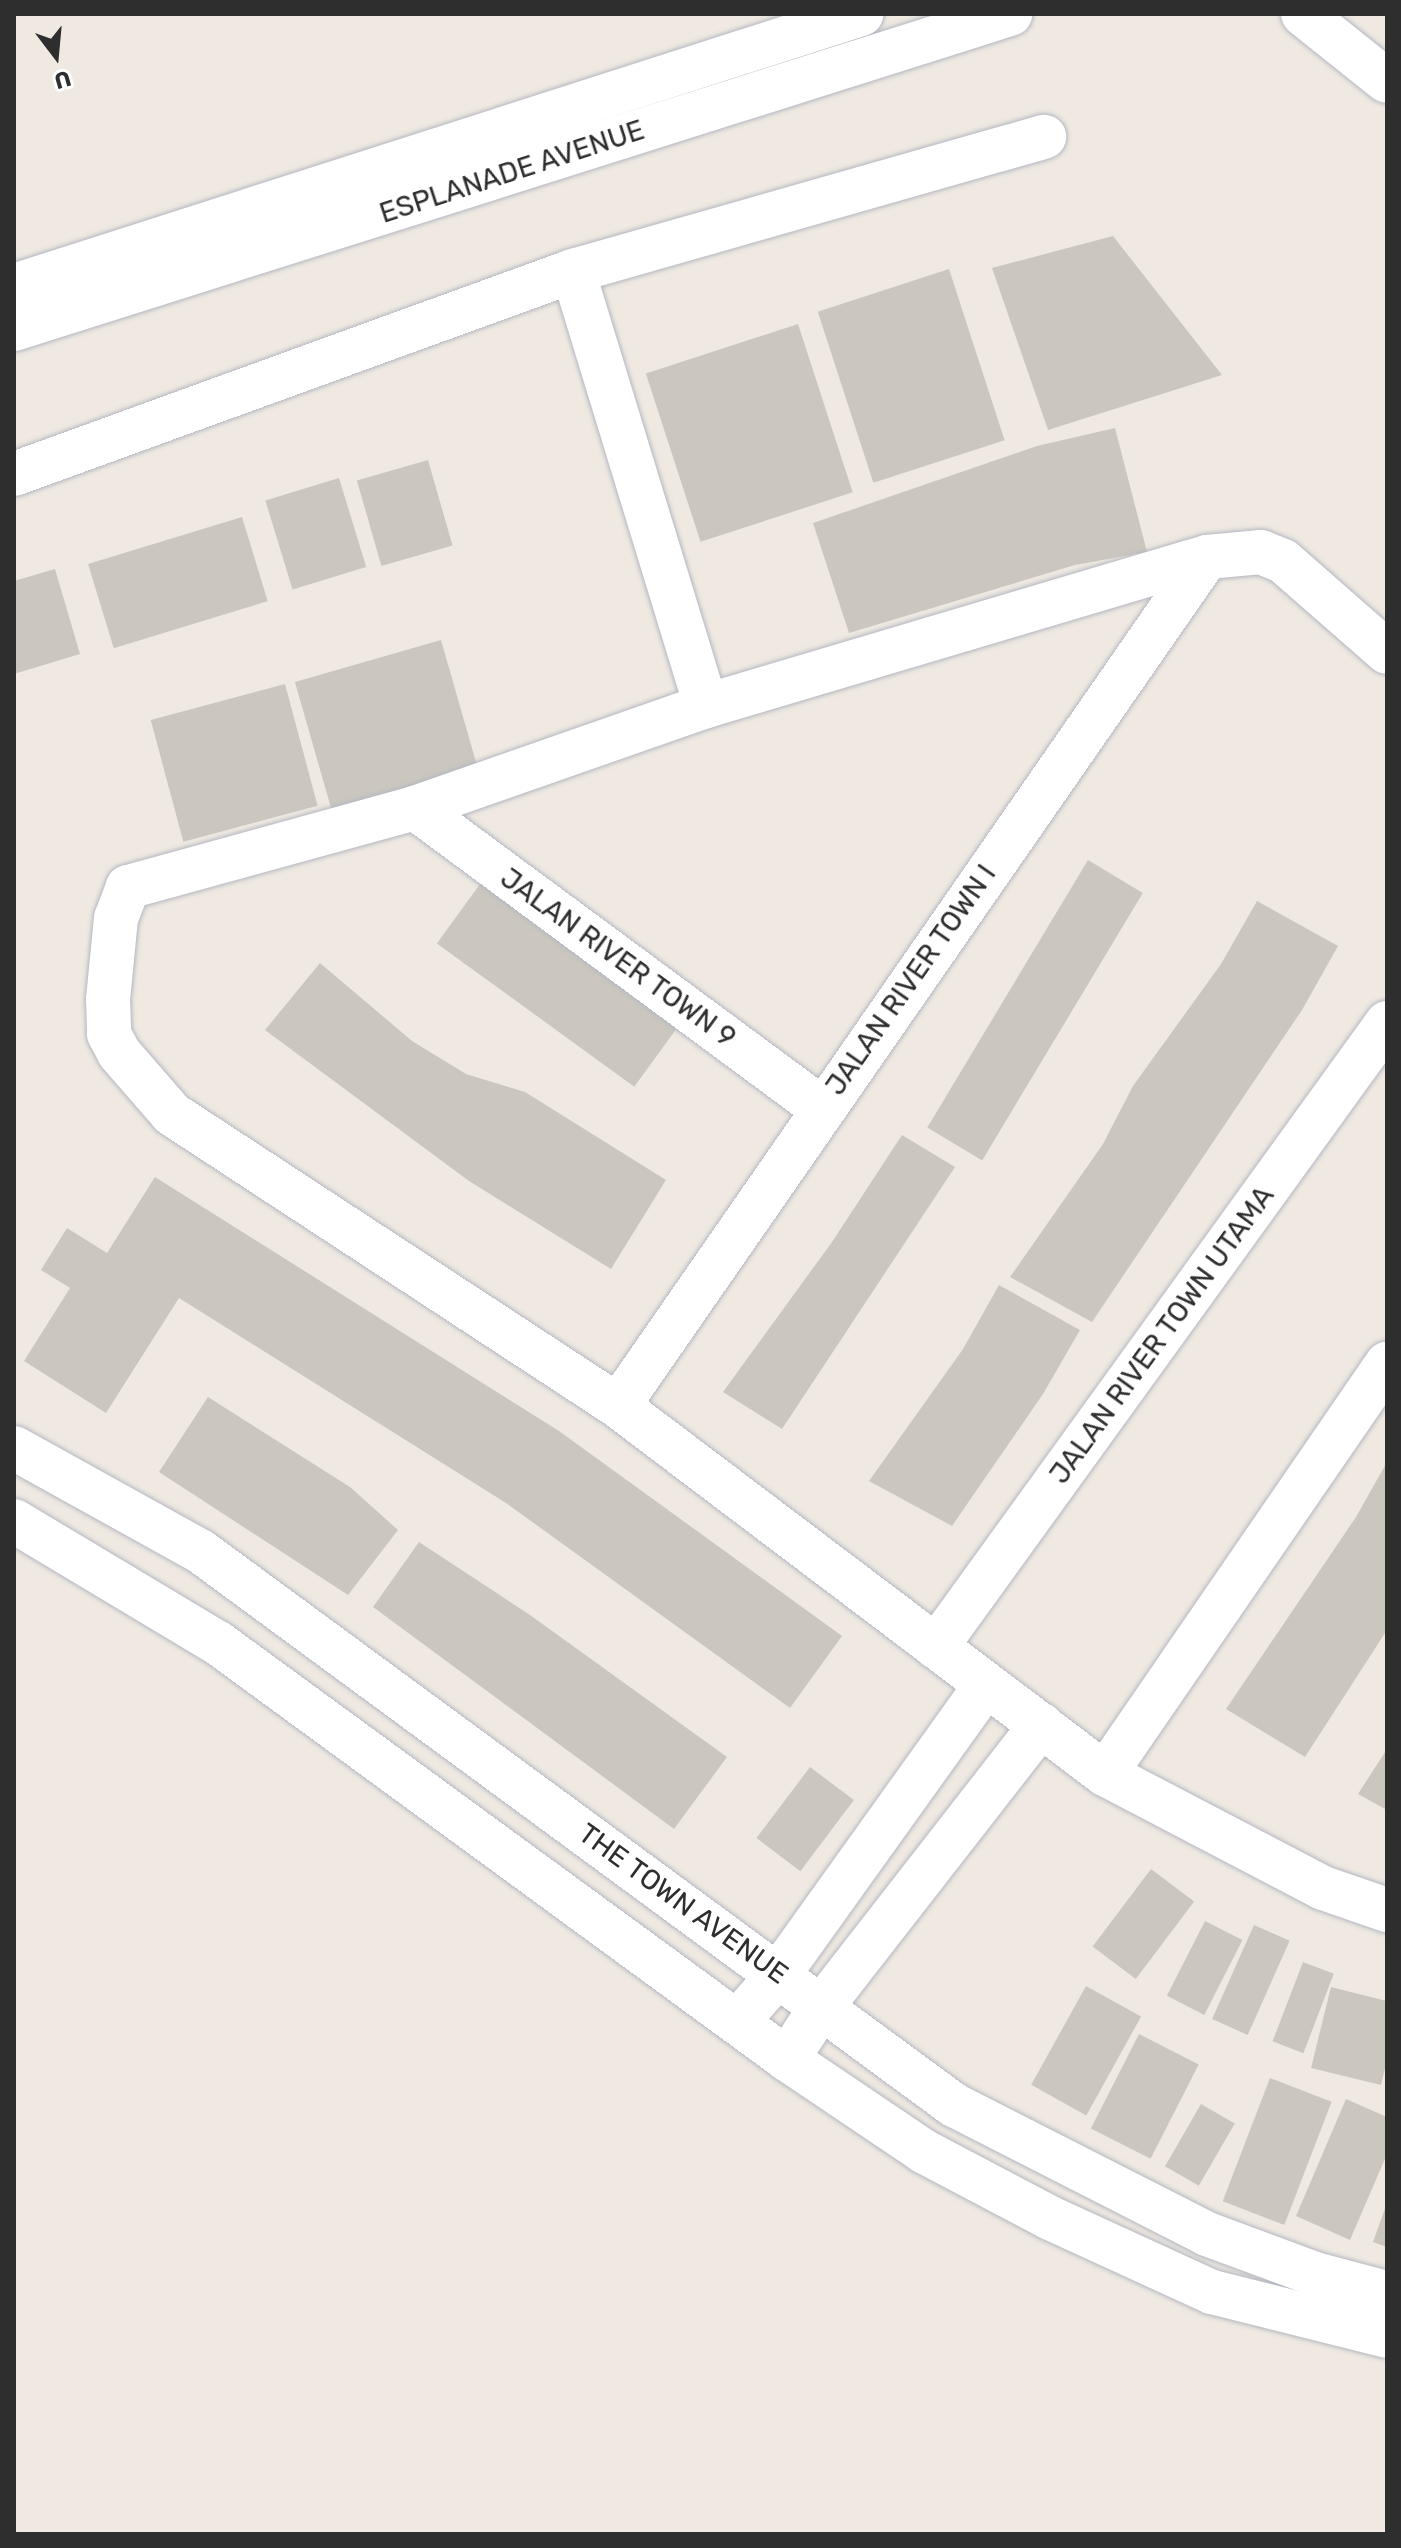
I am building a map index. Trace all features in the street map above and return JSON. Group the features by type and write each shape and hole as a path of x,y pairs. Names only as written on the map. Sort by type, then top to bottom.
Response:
{"street":[{"name":"ESPLANADE AVENUE","path":"14,286 861,14"},
{"name":"ESPLANADE AVENUE","path":"14,329 1010,14"},
{"path":"1303,14 1387,81"},
{"path":"14,474 573,271 1044,137"},
{"path":"573,271 706,706"},
{"path":"1387,652 1283,561 1261,552 1207,557 706,706 415,808 128,887 116,918 109,1034 119,1053 172,1114 321,1207 618,1406 1105,1774 1323,1888 1387,1910"},
{"name":"JALAN RIVER TOWN I","path":"618,1406 821,1108 1207,557"},
{"name":"JALAN RIVER TOWN 9","path":"415,808 821,1108"},
{"name":"JALAN RIVER TOWN UTAMA","path":"936,1647 1387,1023"},
{"path":"1105,1774 1387,1363"},
{"name":"THE TOWN AVENUE","path":"14,1448 200,1551 954,2105 1207,2234 1315,2274 1387,2293"},
{"path":"14,1521 205,1634 739,2020 787,2059 925,2152 1050,2218 1212,2292 1387,2336"},
{"path":"739,2020 779,1974 985,1686"},
{"path":"787,2059 820,2009 1041,1725"}],"building":[{"path":"1113,236 1222,375 1048,430 992,268"},
{"path":"949,269 1005,440 873,483 818,312"},
{"path":"798,324 853,492 701,542 646,373"},
{"path":"1115,428 1147,552 1075,565 849,633 813,523 1037,446"},
{"path":"428,460 453,546 381,566 357,480"},
{"path":"339,478 366,567 293,589 265,501"},
{"path":"242,517 268,601 114,648 88,564"},
{"path":"55,569 80,654 14,674 14,581"},
{"path":"441,640 478,768 332,810 295,682"},
{"path":"285,684 318,806 183,842 151,720"},
{"path":"1088,860 1143,893 982,1160 927,1127"},
{"path":"488,873 685,1016 634,1087 437,943"},
{"path":"1257,901 1338,946 1302,1010 1092,1322 1010,1277 1103,1144 1133,1086 1221,964"},
{"path":"320,963 412,1041 466,1074 525,1092 666,1180 611,1269 469,1181 265,1030"},
{"path":"902,1135 955,1167 782,1429 723,1392 832,1242"},
{"path":"155,1177 559,1431 842,1636 790,1708 506,1503 179,1298 106,1413 24,1361 70,1288 41,1270 67,1228 107,1253"},
{"path":"999,1285 1080,1330 1043,1394 952,1526 869,1481 963,1349"},
{"path":"208,1397 350,1487 398,1530 348,1595 159,1472"},
{"path":"1387,1462 1387,1630 1305,1757 1226,1709 1356,1517"},
{"path":"419,1542 530,1615 727,1757 674,1829 373,1607"},
{"path":"1387,1749 1387,1810 1358,1794"},
{"path":"810,1767 854,1800 800,1871 756,1838"},
{"path":"1151,1869 1194,1901 1136,1979 1093,1946"},
{"path":"1205,1921 1242,1940 1204,2015 1167,1996"},
{"path":"1254,1925 1290,1941 1248,2035 1212,2019"},
{"path":"1303,1962 1334,1974 1303,2053 1273,2041"},
{"path":"1086,1986 1141,2017 1086,2115 1031,2085"},
{"path":"1331,1987 1387,2001 1387,2060 1381,2085 1311,2068"},
{"path":"1139,2034 1199,2064 1151,2159 1091,2128"},
{"path":"1270,2078 1332,2102 1284,2225 1223,2201"},
{"path":"1346,2099 1387,2117 1387,2154 1350,2240 1296,2216"},
{"path":"1201,2104 1235,2124 1199,2186 1165,2166"},
{"path":"1387,2203 1387,2247 1373,2242"}]}
